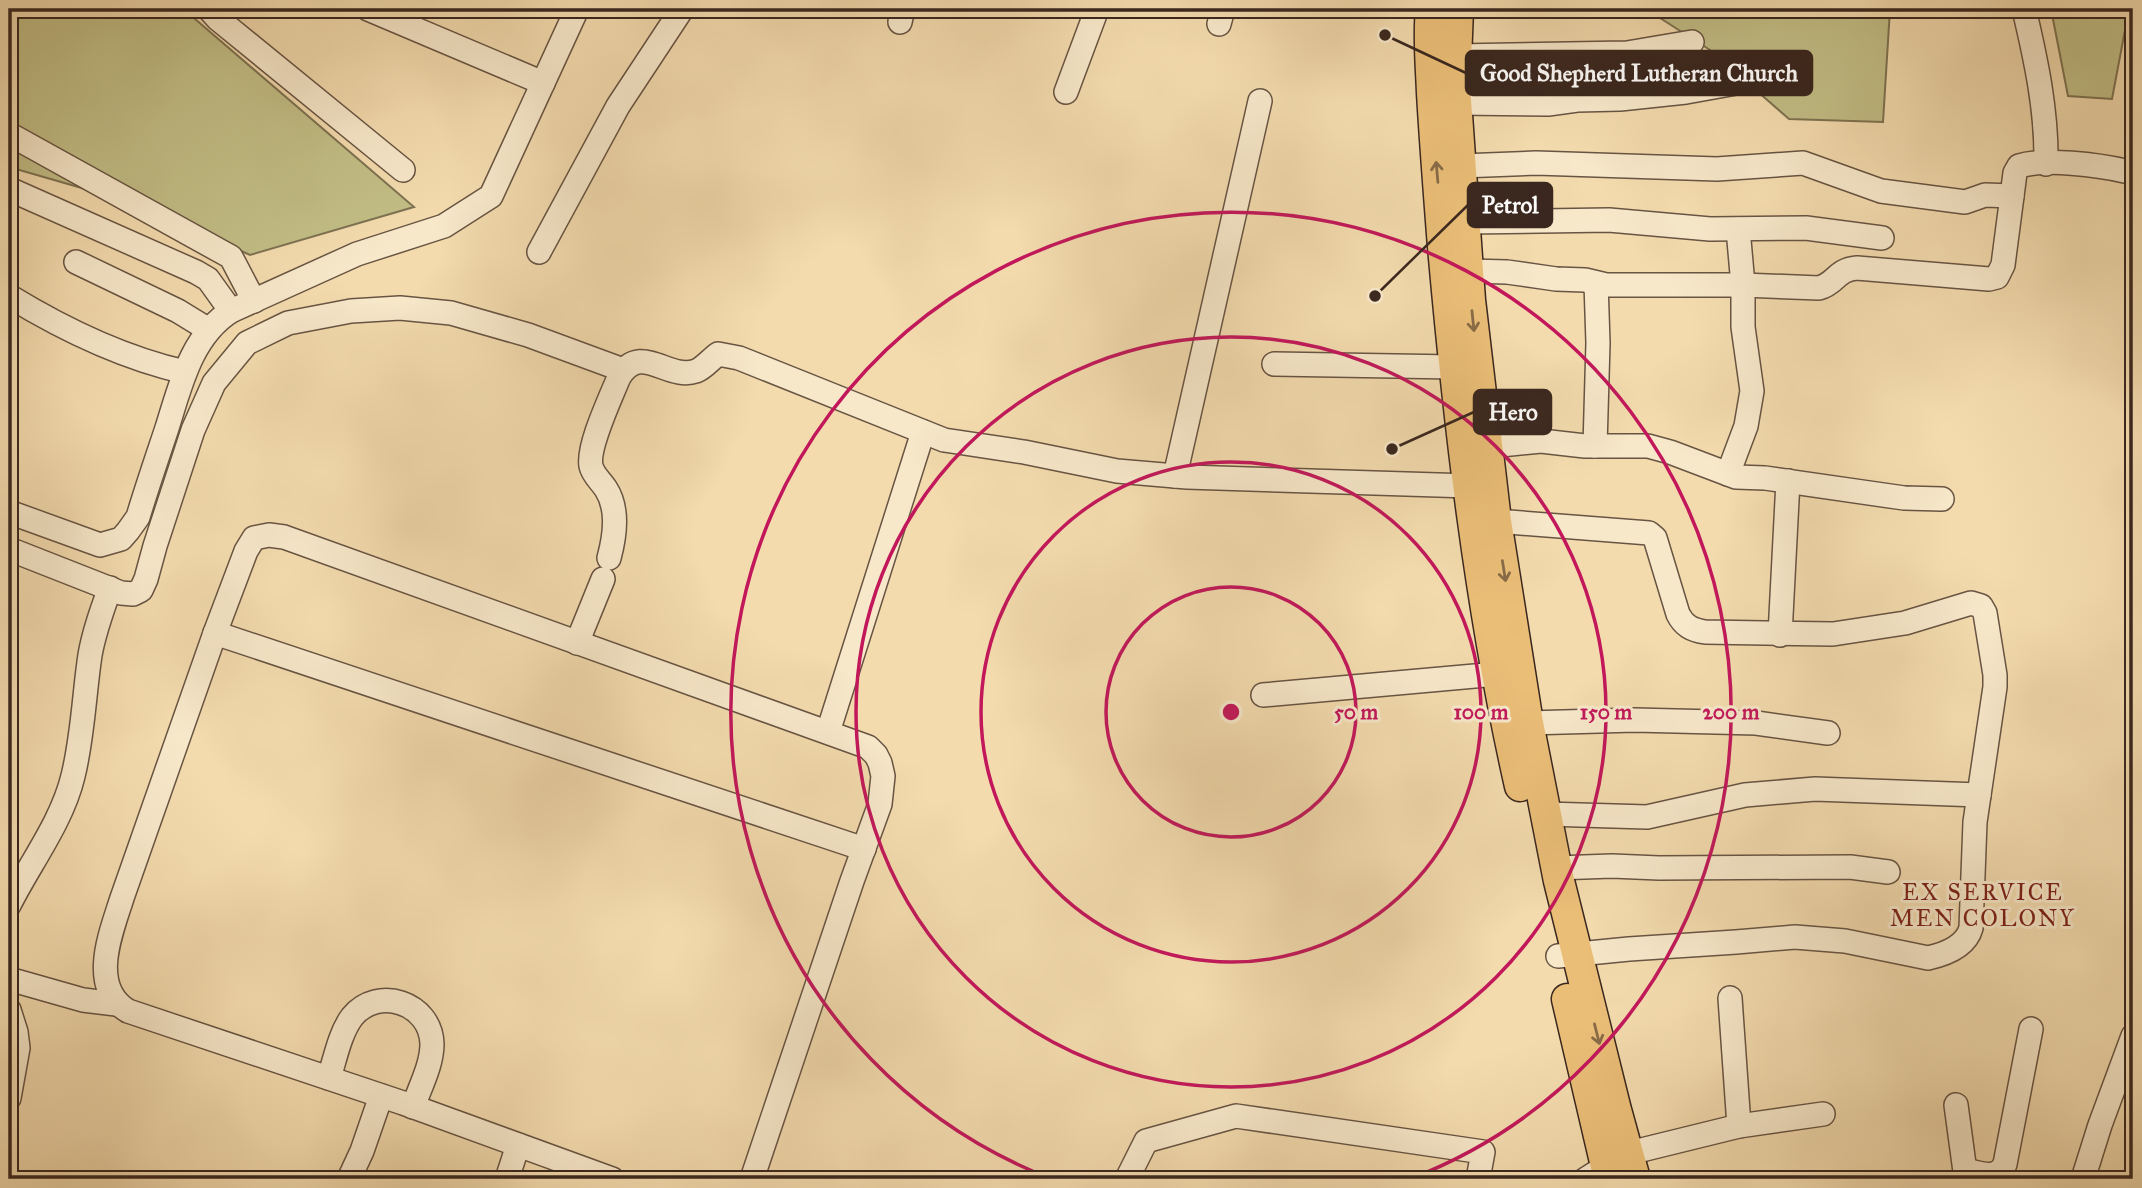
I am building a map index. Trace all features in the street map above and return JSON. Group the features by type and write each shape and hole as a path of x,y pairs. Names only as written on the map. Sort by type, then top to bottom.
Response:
{"main road":[{"path":"1431,9 1429,30 1435,155 1453,224 1469,271 1476,448 1469,486 1497,674 1525,761 1546,814 1567,955"},
{"path":"1458,9 1456,103 1461,166 1453,224 1455,367 1496,521 1528,723 1525,761 1604,1112 1613,1170"}],"street":[{"path":"209,9 403,170"},
{"path":"368,9 542,83"},
{"path":"9,512 100,545 121,539 138,517 185,372 209,330 220,317 357,254 444,226 491,196 577,9"},
{"path":"539,252 618,106 682,9"},
{"path":"1066,92 1097,9"},
{"path":"2024,9 2034,49 2045,122 2046,164"},
{"path":"1456,56 1627,53 1692,42"},
{"path":"1456,103 1548,104 1620,99 1736,83"},
{"path":"1175,475 1260,101"},
{"path":"9,134 230,257 254,301"},
{"path":"1461,166 1536,163 1717,169 1803,163 1881,191 1965,202 1985,195 2012,196"},
{"path":"1469,271 1507,272 1585,280 1606,285 1819,288 1828,286 1847,269 1857,268 1997,277 2003,265 2015,173 2020,166 2091,164 2125,171 2133,167"},
{"path":"9,189 197,272 208,279 231,311"},
{"path":"1453,224 1609,220 1710,229 1806,228 1882,238"},
{"path":"1728,474 1746,426 1752,391 1743,327 1743,285 1738,229"},
{"path":"76,262 178,311 209,330"},
{"path":"1595,446 1598,344 1596,283"},
{"path":"9,296 122,353 185,372"},
{"path":"9,549 121,593 133,594 141,590 193,430 214,383 247,344 288,323 351,311 400,309 451,313 528,335 623,370"},
{"path":"577,643 606,569 615,521 614,508 593,471 591,455 619,377 623,370 634,362 643,361 677,371 695,371 718,354 730,354 944,440 1024,452 1117,471 1469,486"},
{"path":"1274,364 1455,367"},
{"path":"828,732 923,432"},
{"path":"1476,448 1541,441 1595,446 1648,446 1736,477 1765,478 1904,498 1942,499"},
{"path":"1780,635 1788,481"},
{"path":"1496,521 1649,533 1655,538 1678,614 1682,622 1693,630 1780,635 1833,634 1905,623 1971,603 1981,606 1985,613 1995,675 1975,822 1971,928 1969,937 1962,944 1928,958 1845,941 1795,937 1567,955"},
{"path":"116,1004 108,990 106,978 109,941 215,633 246,551 254,538 269,535 284,537 828,732 868,747 876,755 880,763 883,788 880,803 752,1179"},
{"path":"9,905 60,811 73,778 85,710 90,654 110,588"},
{"path":"215,633 864,849"},
{"path":"1263,695 1497,674"},
{"path":"1528,723 1635,720 1756,723 1828,733"},
{"path":"1546,814 1647,817 1745,795 1815,789 1979,795"},
{"path":"1556,869 1612,866 1836,866 1888,872"},
{"path":"9,979 83,1000 116,1004 128,1011 518,1145 582,1174 612,1179"},
{"path":"1730,998 1740,1126"},
{"path":"329,1078 347,1024 354,1014 377,1001 402,1002 422,1017 432,1041 431,1054 413,1107"},
{"path":"9,1010 18,1048 9,1098"},
{"path":"1956,1105 1966,1175 1995,1175 2001,1172 2005,1164 2031,1029"},
{"path":"2083,1179 2133,1036"},
{"path":"349,1179 381,1096"},
{"path":"1613,1170 1740,1126 1823,1114"},
{"path":"1127,1179 1146,1141 1236,1116 1483,1152 1478,1179"},
{"path":"507,1179 518,1145"}],"shaded area":[{"path":"9,9 187,9 188,13 414,207 250,255 137,204 9,167"},
{"path":"1646,9 1890,9 1883,122 1789,119 1710,50"},
{"path":"2051,9 2129,9 2112,99 2068,96"}],"place":[{"name":"Good Shepherd Lutheran Church","path":"1385,35"},
{"name":"Petrol","path":"1375,296"},
{"name":"Hero","path":"1392,449"}],"district":[{"name":"EX SERVICE MEN COLONY","path":"1983,905"}]}
